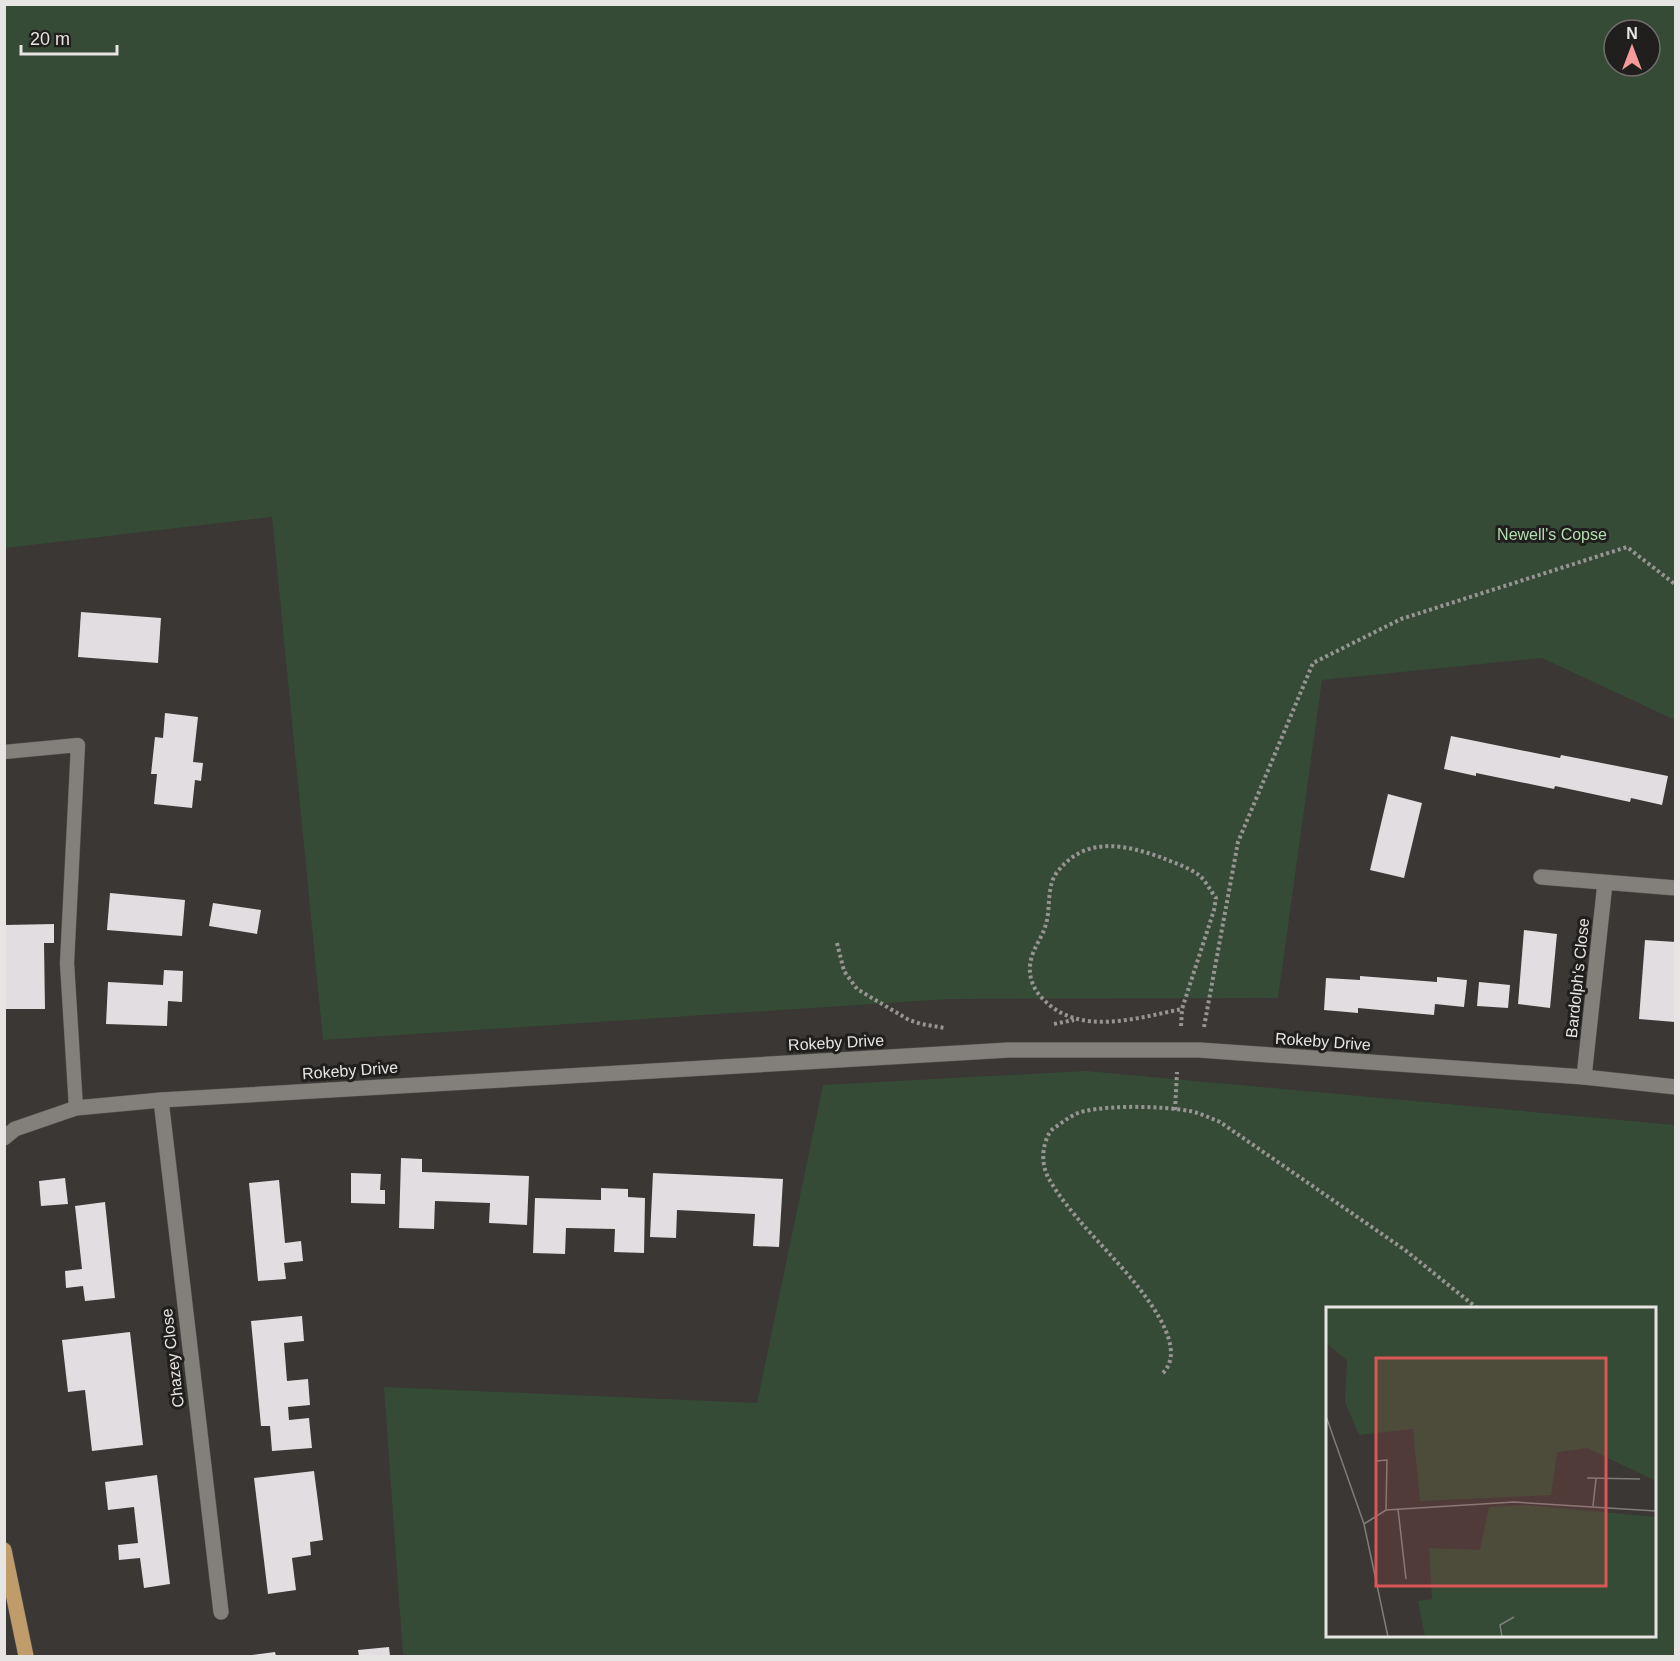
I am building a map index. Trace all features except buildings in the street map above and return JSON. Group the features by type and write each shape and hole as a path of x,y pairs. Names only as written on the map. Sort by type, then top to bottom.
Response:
{"main road":[{"path":"4,1550 26,1656"}],"street":[{"path":"1541,877 1676,888"},
{"name":"Bardolph's Close","path":"1584,1077 1605,883"},
{"name":"Rokeby Drive","path":"4,1138 15,1129 76,1108 161,1100 1009,1050 1200,1050 1584,1077 1676,1086"},
{"name":"Chazey Close","path":"161,1100 221,1612"}],"lane":[{"path":"4,752 78,745 67,963 76,1108"}],"path":[{"path":"1200,1050 1238,842 1313,663 1401,619 1628,548 1676,585"},
{"path":"1074,1020 1050,1007 1038,995 1031,981 1032,953 1046,924 1050,891 1058,871 1079,853 1097,847 1118,845 1170,861 1200,876 1216,898 1182,1009 1175,1110"},
{"path":"837,943 844,971 857,989 909,1020 954,1029"},
{"path":"1049,1025 1074,1020 1101,1022 1182,1009"},
{"path":"1163,1373 1169,1367 1173,1353 1163,1324 1152,1304 1102,1244 1079,1221 1047,1176 1043,1149 1046,1138 1052,1129 1078,1112 1110,1107 1190,1111 1234,1130 1327,1198 1405,1250 1476,1307"}],"green space":[{"name":"Newell's Copse","path":"4,5 1675,5 1675,720 1542,658 1322,680 1278,998 949,999 323,1040 272,517 5,548"},
{"path":"1086,1071 1675,1125 1675,1656 403,1656 384,1387 757,1403 823,1085"}]}
